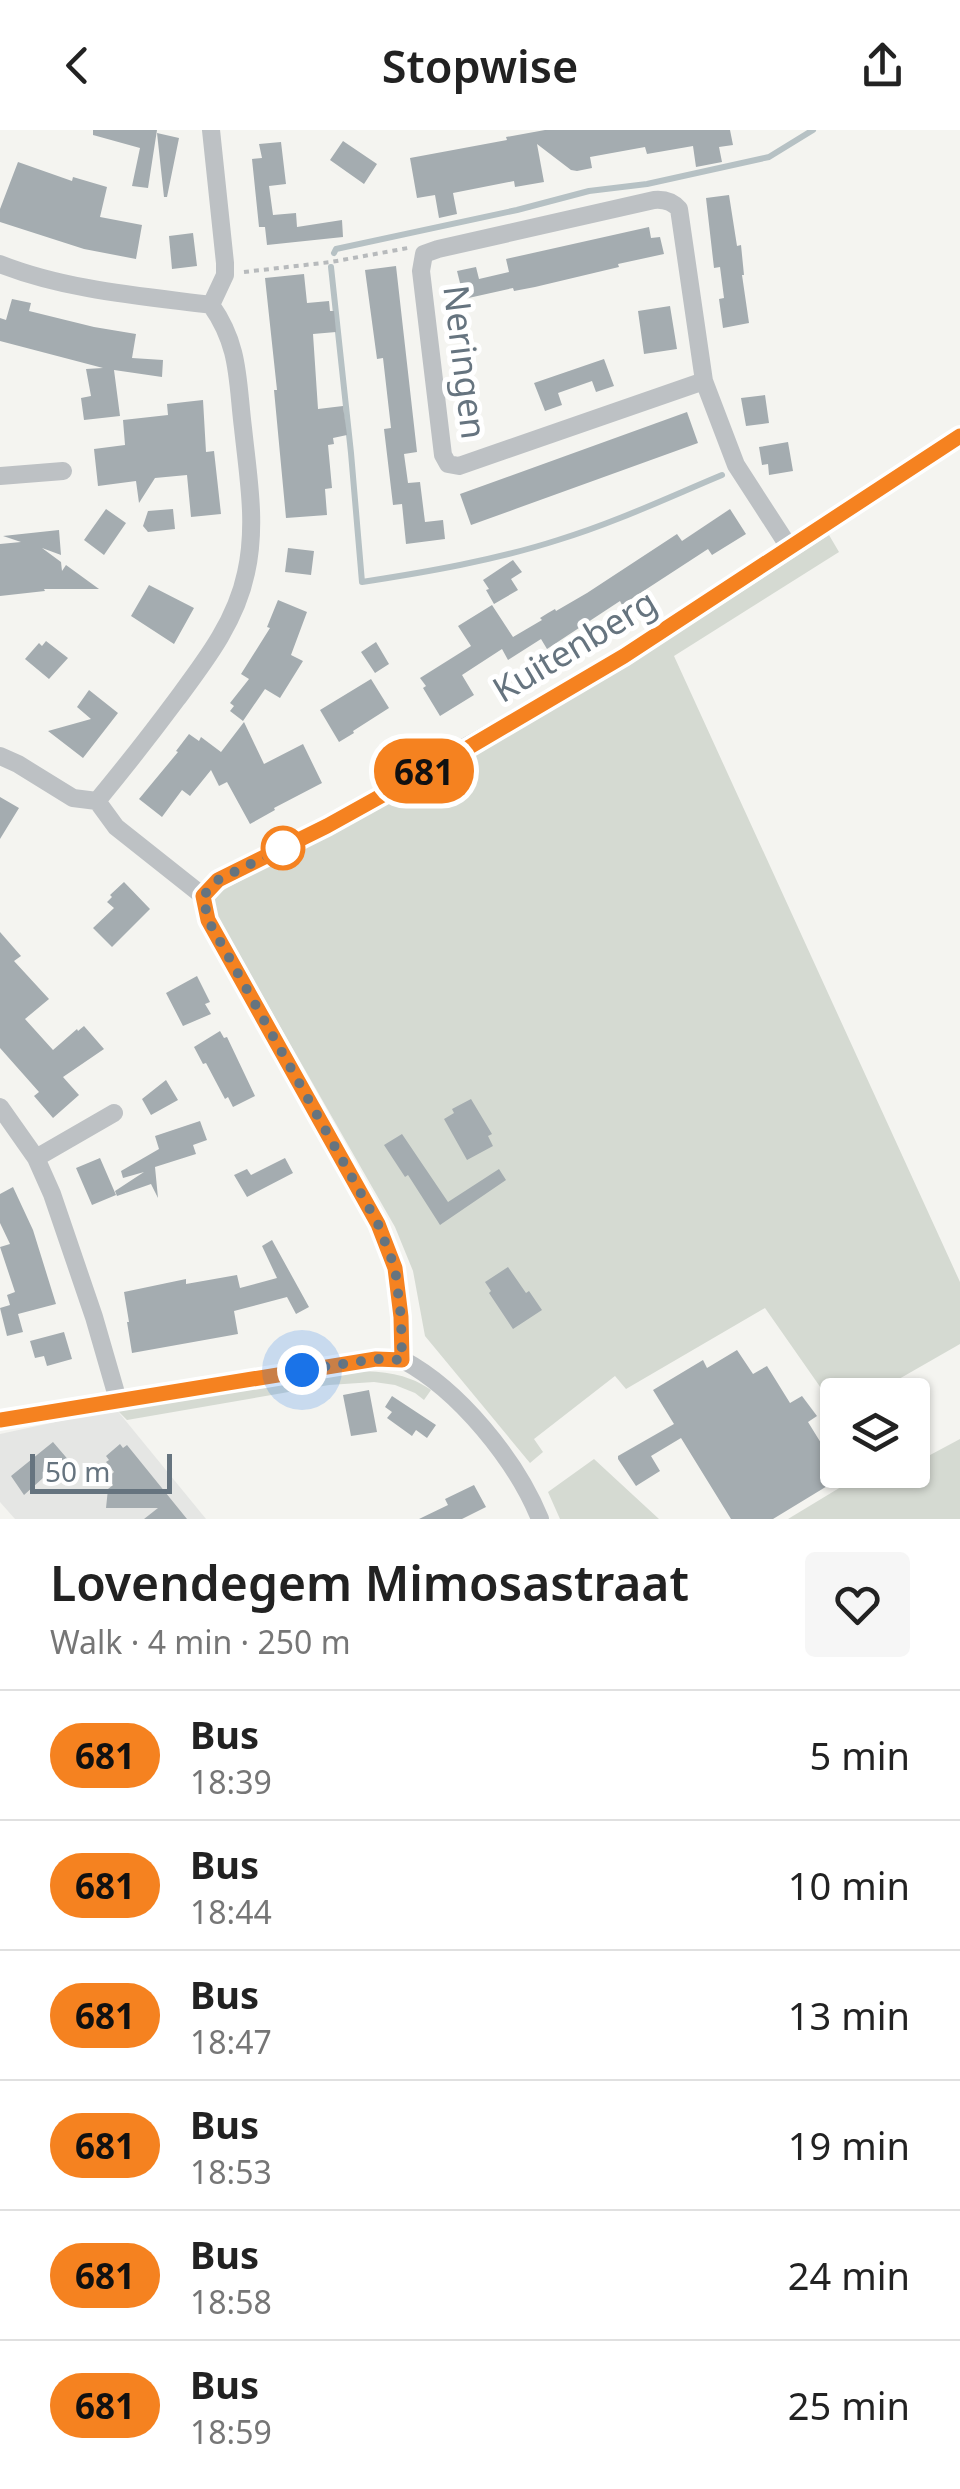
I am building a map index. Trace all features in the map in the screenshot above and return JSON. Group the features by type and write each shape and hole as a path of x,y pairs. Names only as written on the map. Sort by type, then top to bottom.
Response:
{"street":[{"path":"211,305 225,274 212,130"},
{"name":"Neringen","path":"704,381 459,466 448,464 443,455 424,290 424,254 654,200 669,201 679,209 704,381 736,465 788,547"},
{"path":"0,264 22,273 111,292 211,305"},
{"path":"96,801 202,666 228,624 247,571 251,522 233,346 211,305"},
{"name":"Kuitenberg","path":"203,896 218,880 343,817 624,656 960,436"},
{"path":"0,476 62,471"},
{"path":"0,756 73,798 96,801 116,827 203,896 208,920 378,1224 395,1268 402,1360"},
{"path":"0,1106 36,1158 62,1218 118,1400"},
{"path":"36,1158 114,1114"},
{"path":"0,1420 376,1359 402,1360 450,1395 488,1434 540,1519"}],"path":[{"path":"225,274 331,262 405,247 424,254"}],"shaded area":[{"path":"829,535 839,552 674,656 960,1282 960,1344 901,1378 820,1378 820,1387 765,1308 626,1389 615,1376 534,1439 543,1452 530,1463 425,1336 413,1271 395,1227 207,899 437,774 667,640"},
{"path":"362,1371 398,1375 431,1390 424,1400 395,1385 329,1385 127,1420 116,1409 325,1373"},
{"path":"116,1409 206,1519 15,1519 0,1502 0,1434"},
{"path":"960,1439 960,1519 788,1519 839,1488 930,1488 930,1455"},
{"path":"594,1459 659,1519 560,1519 548,1492"}],"building":[{"path":"93,130 157,130 148,188 132,186 140,148 93,135"},
{"path":"545,130 730,130 733,145 719,147 722,162 696,167 693,146 647,154 645,147 590,157 592,168 577,171 537,144 544,182 515,187 514,181 453,193 457,214 439,218 435,195 417,198 410,158"},
{"path":"157,133 179,138 167,197 164,197"},
{"path":"343,141 377,164 364,184 330,160"},
{"path":"281,142 286,184 269,186 273,215 296,213 297,227 342,220 343,237 267,245 265,227 259,227 252,159 262,158 259,144"},
{"path":"18,162 72,181 73,177 107,187 100,217 142,225 136,259 84,249 0,222 0,209"},
{"path":"729,195 737,246 741,245 749,323 723,328 720,267 714,268 706,198"},
{"path":"649,227 651,238 660,237 664,254 535,287 464,299 457,271 476,267 479,279 509,272 506,259"},
{"path":"193,233 197,266 172,269 169,236"},
{"path":"396,266 417,452 404,454 408,483 420,482 425,522 443,520 445,539 406,544 402,504 393,505 384,429 391,428 383,358 377,359 365,270"},
{"path":"304,274 307,303 329,301 330,311 334,311 336,332 313,334 318,409 343,406 347,435 333,438 334,444 328,445 332,488 325,489 327,515 286,518 265,278"},
{"path":"12,299 31,303 29,311 136,334 132,358 163,360 162,377 114,370 120,416 84,420 81,398 91,396 86,369 103,368 0,341 0,318 6,320"},
{"path":"670,306 677,349 644,354 638,311"},
{"path":"604,359 614,386 596,392 592,381 558,393 562,405 545,411 534,383"},
{"path":"765,395 769,423 746,426 741,398"},
{"path":"203,400 206,452 214,451 221,514 191,517 187,475 155,478 139,503 136,481 98,486 94,449 125,445 123,420 168,415 167,404"},
{"path":"687,412 698,443 471,525 460,494"},
{"path":"788,442 793,471 769,475 768,464 762,465 759,447"},
{"path":"106,509 126,523 104,555 84,540"},
{"path":"173,509 175,529 148,532 143,526 148,511"},
{"path":"730,509 746,534 712,555 708,549 547,649 541,639 508,660 502,649 462,675 474,695 440,716 420,678 471,646 458,626 492,605 513,637 677,534 682,541"},
{"path":"59,530 61,555 42,548 61,562 62,571 66,565 99,589 44,589 0,596 0,544 21,542 3,536"},
{"path":"288,548 314,551 311,575 285,572"},
{"path":"513,560 522,572 511,579 518,590 494,604 483,580"},
{"path":"149,585 194,608 174,644 131,616"},
{"path":"278,600 307,612 291,655 303,661 280,698 265,689 243,721 230,711 234,706 230,703 249,679 241,674 270,628 267,627"},
{"path":"46,641 68,658 49,679 25,659 39,643 42,646"},
{"path":"376,642 389,664 375,673 361,652"},
{"path":"371,679 389,708 339,742 320,710"},
{"path":"89,690 118,713 83,758 48,731 91,719 77,707"},
{"path":"244,722 264,764 303,744 322,783 250,824 227,782 219,786 211,770 190,796 182,790 162,817 139,799 189,734 199,741 201,737 221,752"},
{"path":"0,797 19,808 0,839"},
{"path":"124,882 150,909 112,947 93,928 114,908 107,902"},
{"path":"0,932 21,956 14,961 49,999 25,1019 53,1050 84,1026 104,1049 63,1077 79,1095 53,1118 34,1096 39,1092 0,1048"},
{"path":"197,976 210,1002 205,1004 211,1014 183,1026 166,993"},
{"path":"220,1031 227,1037 255,1096 233,1107 194,1047"},
{"path":"166,1080 178,1100 151,1115 142,1099"},
{"path":"471,1099 492,1134 488,1136 493,1146 467,1160 444,1119 454,1113 452,1109"},
{"path":"200,1121 207,1140 193,1145 196,1154 155,1167 158,1198 151,1184 117,1196 115,1191 144,1172 123,1178 121,1171 159,1149 155,1136"},
{"path":"402,1134 448,1202 499,1169 506,1180 440,1225 384,1145"},
{"path":"100,1158 116,1195 92,1205 76,1168"},
{"path":"285,1158 293,1173 247,1197 234,1175 247,1169 251,1175"},
{"path":"13,1187 33,1230 56,1304 18,1314 23,1332 7,1336 0,1308 10,1305 7,1295 15,1292 0,1247 10,1244 0,1223 0,1194"},
{"path":"272,1240 309,1307 296,1314 287,1297 234,1311 238,1334 132,1353 124,1292 186,1279 186,1284 237,1275 240,1288 277,1278 262,1246"},
{"path":"508,1267 542,1310 513,1329 485,1282"},
{"path":"64,1332 72,1359 47,1366 44,1356 35,1358 30,1341"},
{"path":"737,1350 753,1374 767,1366 790,1403 802,1396 817,1416 808,1422 820,1441 820,1488 824,1488 773,1519 731,1519 681,1438 651,1456 660,1471 636,1486 618,1456 674,1424 653,1390 703,1360 707,1368"},
{"path":"369,1390 377,1432 351,1436 343,1395"},
{"path":"392,1396 436,1425 427,1438 416,1430 412,1436 387,1418 392,1412 385,1407"},
{"path":"53,1442 71,1463 58,1474 53,1469 24,1495 11,1476"},
{"path":"120,1444 123,1448 127,1445 187,1519 144,1519 158,1508 106,1508 108,1489 113,1485 107,1478 114,1472 106,1456"},
{"path":"474,1485 486,1507 462,1519 419,1519 448,1505 445,1499"}],"waterway":[{"path":"334,253 336,249 589,191 647,184 769,157 813,130"},
{"path":"331,267 362,582 461,565 534,547 600,526 722,475"}],"bus line":[{"name":"681","path":"0,1420 376,1359 402,1360 395,1268 378,1224 208,920 203,896 218,880 327,826 624,656 960,436"}],"route":[{"path":"283,848 218,880 203,896 208,920 378,1224 395,1268 401,1317 402,1360 376,1359 302,1370"}]}
